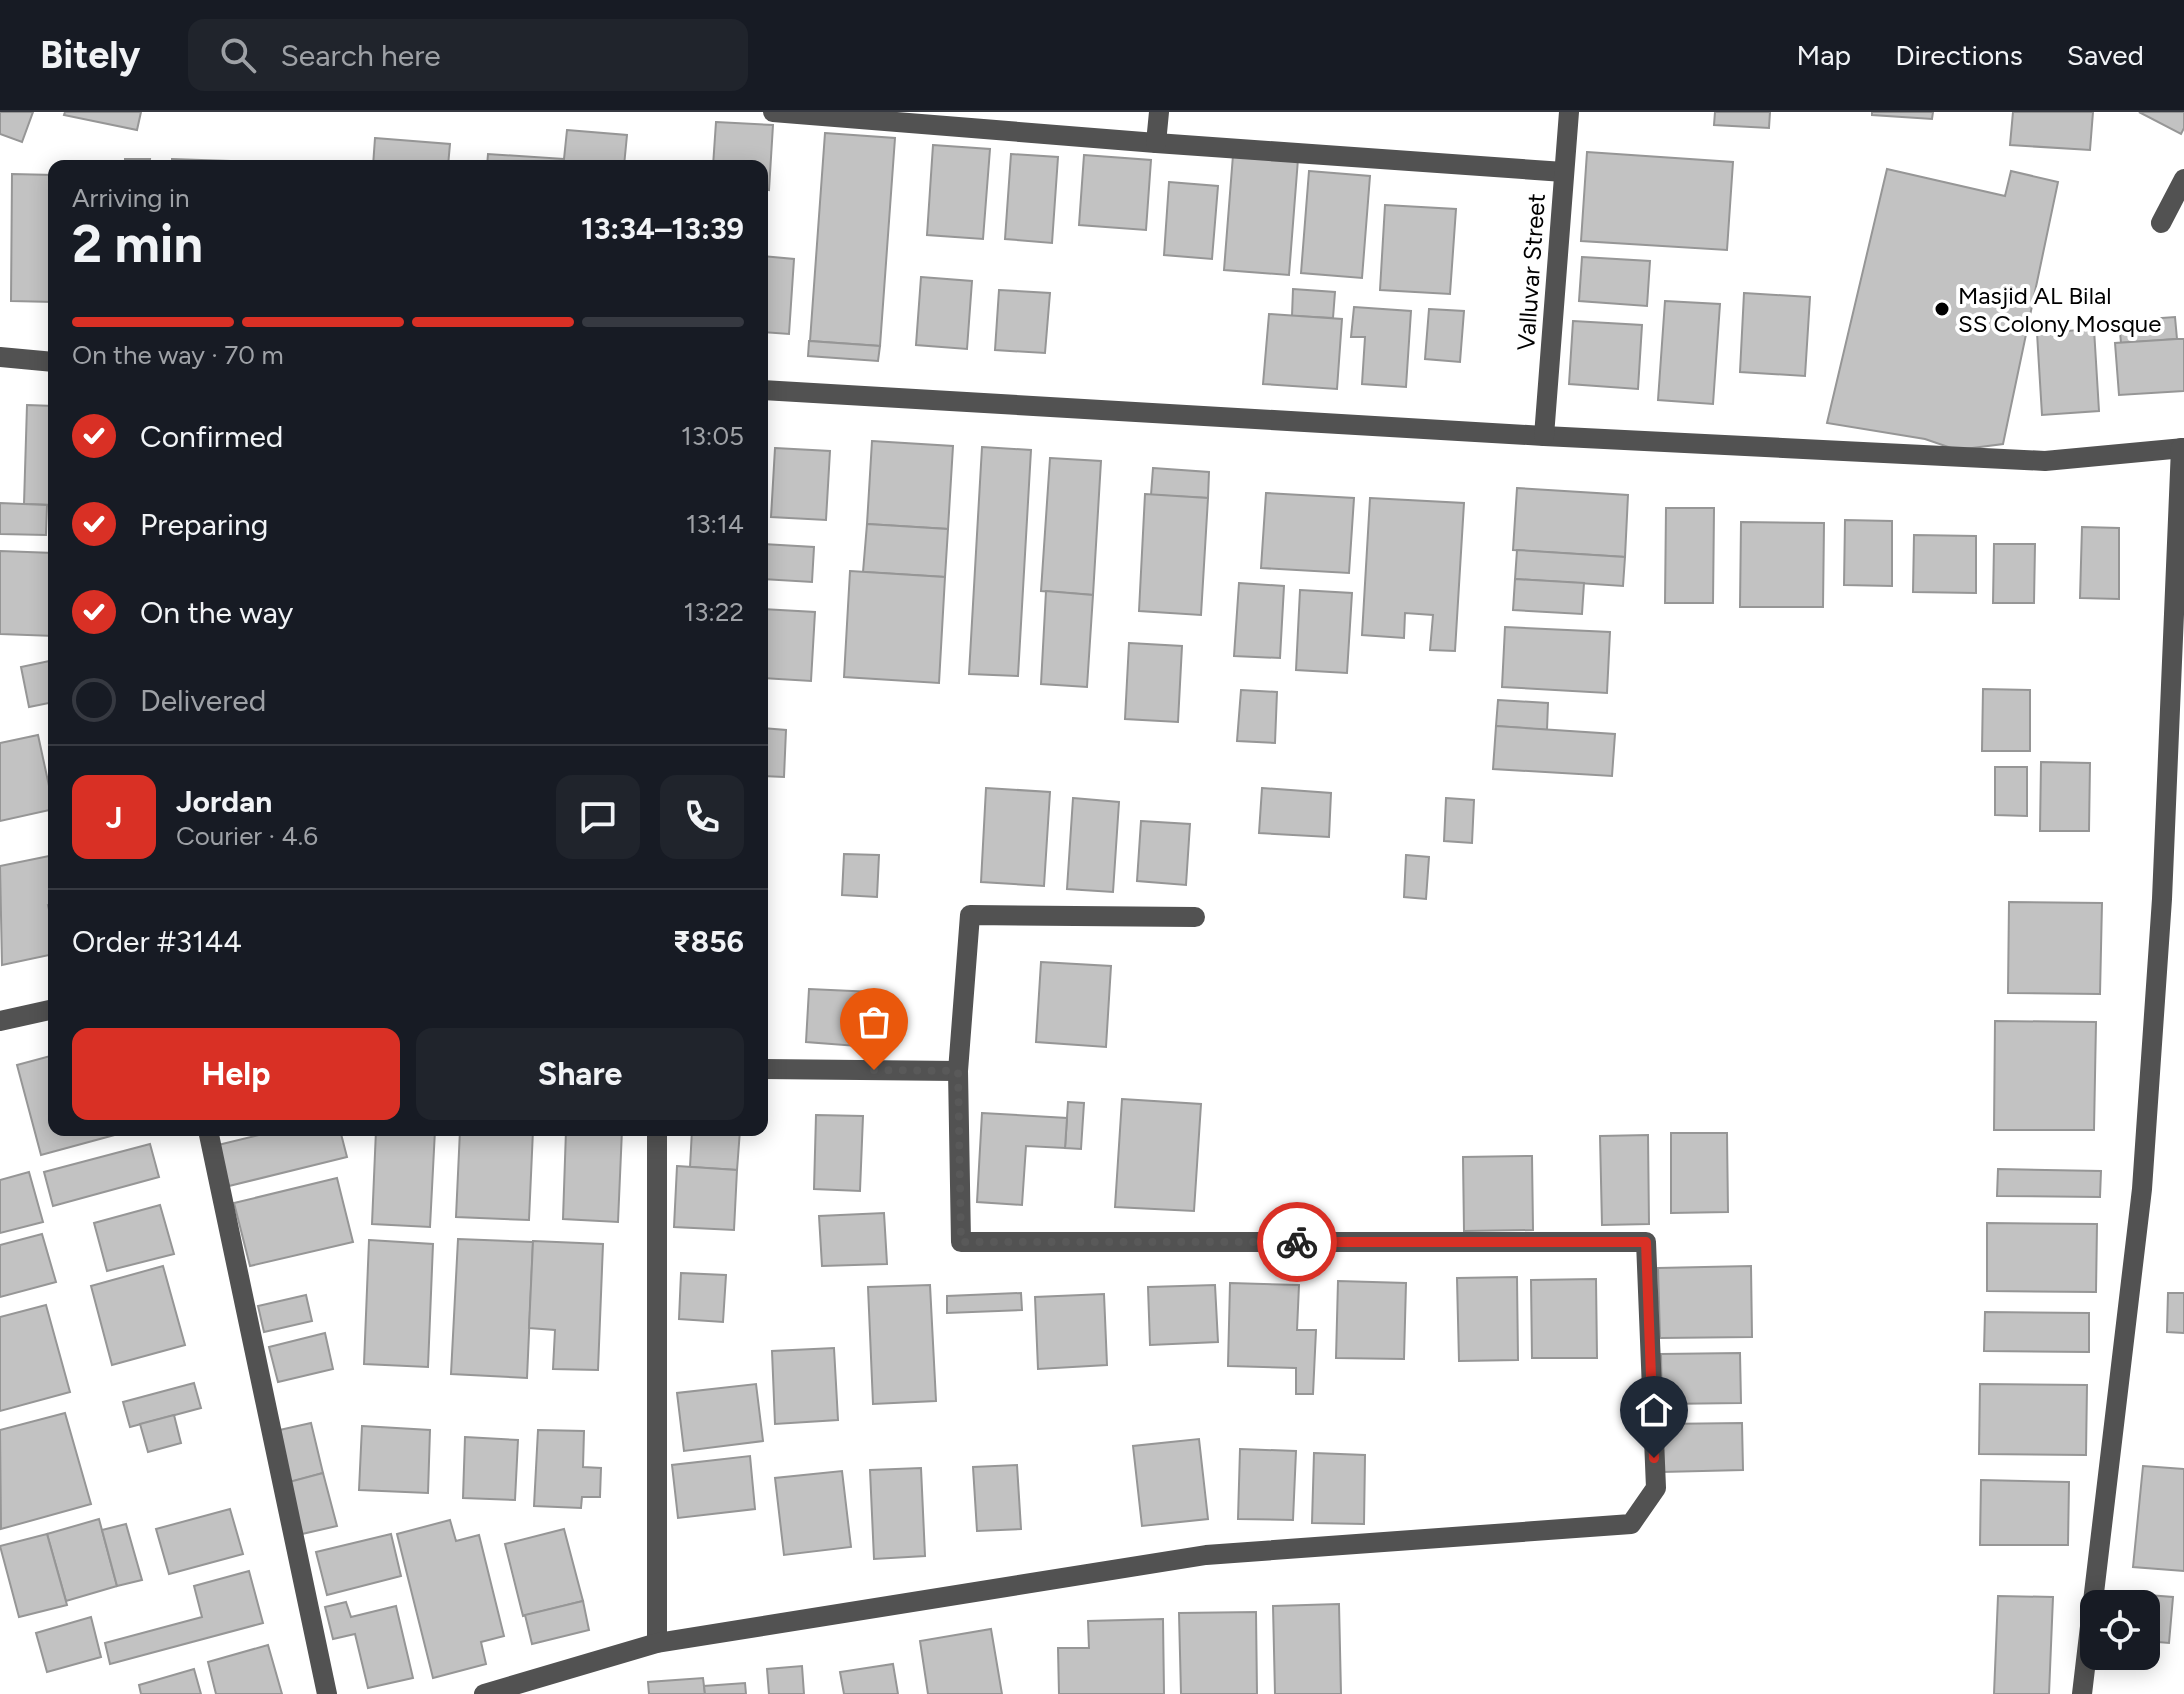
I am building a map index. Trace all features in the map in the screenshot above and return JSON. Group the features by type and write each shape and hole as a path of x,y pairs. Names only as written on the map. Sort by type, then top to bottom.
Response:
{"street":[{"path":"773,112 1564,172"},
{"path":"1156,143 1159,112"},
{"name":"Valluvar Street","path":"1544,436 1569,112"},
{"path":"2161,223 2184,179"},
{"path":"0,357 48,361"},
{"path":"768,390 1544,436 2045,461 2182,448 2162,899 2142,1189 2082,1694"},
{"path":"484,1694 657,1643 1206,1555 1631,1524 1656,1488 1646,1242 961,1242 958,1071 970,915 1195,917"},
{"path":"0,1021 48,1010"},
{"path":"768,1069 958,1071"},
{"path":"209,1136 327,1694"},
{"path":"657,1136 657,1643"}],"building":[{"path":"0,112 33,112 22,142 0,134"},
{"path":"65,112 141,112 137,130 64,115"},
{"path":"1715,112 1770,112 1769,128 1714,125"},
{"path":"1872,112 1933,112 1932,119 1872,115"},
{"path":"2013,112 2093,112 2090,150 2010,145"},
{"path":"2139,112 2184,112 2184,128 2181,134"},
{"path":"716,122 773,125 769,190 768,160 713,160"},
{"path":"567,130 627,135 625,160 488,160 488,154 564,159"},
{"path":"825,133 895,138 880,346 810,341"},
{"path":"375,138 450,144 449,160 373,160"},
{"path":"933,145 990,149 983,239 927,235"},
{"path":"1587,152 1733,162 1727,250 1581,241"},
{"path":"1011,154 1058,157 1052,243 1005,239"},
{"path":"1084,155 1151,160 1146,230 1079,225"},
{"path":"1233,155 1298,159 1289,275 1224,270"},
{"name":"Masjid AL Bilal SS Colony Mosque","path":"1887,169 2005,196 2011,171 2058,182 2003,444 1957,450 1925,439 1827,423"},
{"path":"1309,171 1370,176 1362,278 1301,273"},
{"path":"12,174 48,175 48,302 11,301"},
{"path":"1169,182 1218,186 1212,259 1164,255"},
{"path":"1385,205 1456,209 1450,294 1380,290"},
{"path":"768,257 794,259 789,334 768,332"},
{"path":"1582,257 1650,261 1647,306 1579,301"},
{"path":"921,277 972,281 967,349 916,345"},
{"path":"1293,289 1335,292 1333,318 1292,316"},
{"path":"999,290 1050,293 1045,353 995,350"},
{"path":"1744,293 1810,297 1805,376 1740,372"},
{"path":"1665,301 1720,304 1713,404 1658,400"},
{"path":"1354,307 1411,311 1406,387 1362,384 1365,337 1351,337"},
{"path":"1429,309 1464,311 1460,362 1425,359"},
{"path":"1269,314 1342,319 1337,389 1263,384"},
{"path":"2175,317 2177,339 2121,343 2119,321"},
{"path":"1573,321 1642,325 1638,389 1569,384"},
{"path":"2094,329 2099,411 2042,415 2037,333"},
{"path":"2184,339 2184,391 2119,395 2115,343"},
{"path":"809,341 880,346 878,361 808,356"},
{"path":"27,405 48,406 48,505 24,504"},
{"path":"872,441 953,446 948,529 867,524"},
{"path":"982,447 1031,450 1018,676 969,674"},
{"path":"775,448 830,451 826,520 771,517"},
{"path":"1050,458 1101,461 1093,595 1041,591"},
{"path":"1153,468 1209,472 1208,498 1151,495"},
{"path":"1517,488 1628,495 1625,557 1513,550"},
{"path":"1266,493 1354,498 1349,573 1261,568"},
{"path":"1145,494 1208,498 1201,615 1139,611"},
{"path":"1370,498 1464,503 1455,651 1430,650 1433,615 1405,613 1404,638 1362,635"},
{"path":"0,503 47,505 46,535 0,534"},
{"path":"1666,508 1714,508 1713,603 1665,603"},
{"path":"1845,520 1892,521 1892,586 1844,585"},
{"path":"1741,522 1824,523 1823,607 1740,607"},
{"path":"867,524 948,529 945,577 863,572"},
{"path":"2082,527 2119,528 2119,599 2080,598"},
{"path":"1914,535 1976,536 1976,593 1913,592"},
{"path":"768,544 814,547 812,582 768,579"},
{"path":"1994,544 2035,544 2034,603 1993,603"},
{"path":"1517,550 1625,557 1623,586 1515,579"},
{"path":"0,551 48,553 48,636 0,634"},
{"path":"850,571 945,577 939,683 844,677"},
{"path":"1515,579 1584,583 1582,614 1513,610"},
{"path":"1239,583 1284,586 1280,658 1234,656"},
{"path":"1300,590 1352,593 1347,673 1296,670"},
{"path":"1046,591 1093,595 1087,687 1041,684"},
{"path":"768,609 815,612 811,681 768,678"},
{"path":"1505,627 1610,632 1607,693 1502,687"},
{"path":"1129,643 1182,646 1178,722 1125,719"},
{"path":"48,661 48,703 29,707 21,667"},
{"path":"1983,689 2030,690 2030,751 1982,751"},
{"path":"1241,690 1277,692 1275,743 1237,741"},
{"path":"1498,700 1548,703 1547,730 1496,726"},
{"path":"1496,726 1615,734 1612,776 1493,769"},
{"path":"768,728 786,730 784,777 768,776"},
{"path":"38,735 48,781 48,810 0,821 0,743"},
{"path":"2041,762 2090,763 2089,831 2040,831"},
{"path":"1995,767 2027,767 2027,816 1995,815"},
{"path":"986,788 1050,792 1044,886 981,882"},
{"path":"1262,788 1331,793 1329,837 1259,833"},
{"path":"1073,798 1119,802 1113,892 1067,889"},
{"path":"1446,798 1474,800 1472,843 1444,841"},
{"path":"1141,821 1190,824 1186,885 1137,881"},
{"path":"844,854 879,855 877,897 842,895"},
{"path":"1406,855 1429,857 1426,899 1404,897"},
{"path":"48,856 48,955 2,965 0,866"},
{"path":"2009,902 2102,903 2100,994 2008,993"},
{"path":"1041,962 1111,966 1106,1047 1036,1042"},
{"path":"809,989 873,992 870,1047 806,1042"},
{"path":"1995,1021 2096,1022 2094,1130 1994,1130"},
{"path":"48,1057 48,1136 111,1136 41,1155 17,1065"},
{"path":"1122,1099 1201,1104 1194,1211 1115,1207"},
{"path":"1068,1102 1084,1103 1081,1149 1065,1148"},
{"path":"982,1113 1067,1118 1065,1148 1026,1146 1022,1205 977,1202"},
{"path":"816,1115 863,1116 860,1191 814,1189"},
{"path":"1671,1133 1727,1133 1728,1212 1671,1213"},
{"path":"1648,1135 1649,1224 1602,1225 1600,1136"},
{"path":"255,1136 342,1136 347,1157 229,1186 218,1145"},
{"path":"376,1136 435,1136 430,1227 372,1224"},
{"path":"460,1136 533,1136 529,1220 456,1217"},
{"path":"566,1136 622,1136 618,1222 563,1219"},
{"path":"692,1136 740,1136 737,1170 690,1167"},
{"path":"150,1144 159,1177 53,1206 44,1172"},
{"path":"1532,1156 1533,1230 1464,1231 1463,1157"},
{"path":"677,1166 737,1170 734,1230 674,1227"},
{"path":"1998,1169 2101,1171 2100,1197 1997,1196"},
{"path":"29,1172 43,1222 0,1233 0,1180"},
{"path":"337,1178 353,1242 250,1266 234,1203"},
{"path":"160,1205 174,1254 107,1271 94,1223"},
{"path":"884,1213 887,1264 822,1266 819,1216"},
{"path":"1987,1223 2097,1224 2096,1292 1987,1291"},
{"path":"42,1234 56,1282 0,1297 0,1245"},
{"path":"458,1239 533,1242 527,1378 451,1374"},
{"path":"369,1240 433,1244 428,1367 364,1364"},
{"path":"533,1241 603,1244 598,1370 553,1369 555,1330 529,1328"},
{"path":"163,1266 185,1345 112,1365 91,1286"},
{"path":"1751,1266 1752,1337 1660,1338 1658,1268"},
{"path":"681,1273 726,1275 723,1322 679,1319"},
{"path":"1517,1277 1518,1360 1459,1361 1457,1278"},
{"path":"1596,1279 1597,1358 1532,1358 1531,1280"},
{"path":"1338,1281 1406,1283 1404,1359 1336,1358"},
{"path":"1230,1283 1299,1285 1297,1330 1316,1330 1313,1394 1296,1394 1296,1368 1228,1366"},
{"path":"930,1285 936,1401 873,1404 868,1287"},
{"path":"1215,1285 1218,1342 1150,1345 1148,1287"},
{"path":"1021,1293 1022,1310 947,1313 947,1296"},
{"path":"2168,1293 2184,1293 2184,1333 2167,1332"},
{"path":"1104,1294 1107,1365 1038,1369 1035,1297"},
{"path":"306,1295 312,1321 264,1332 258,1306"},
{"path":"46,1305 70,1392 0,1411 0,1317"},
{"path":"1985,1312 2089,1313 2089,1352 1984,1351"},
{"path":"325,1333 333,1369 278,1382 269,1347"},
{"path":"834,1348 838,1420 775,1424 772,1351"},
{"path":"1740,1353 1741,1403 1662,1404 1661,1354"},
{"path":"194,1383 201,1408 130,1427 123,1402"},
{"path":"756,1384 763,1441 684,1451 677,1393"},
{"path":"1980,1384 2087,1385 2086,1455 1979,1454"},
{"path":"65,1413 91,1504 1,1529 0,1430"},
{"path":"174,1415 181,1443 148,1452 140,1424"},
{"path":"311,1423 323,1473 287,1483 275,1431"},
{"path":"1742,1423 1743,1470 1662,1472 1661,1424"},
{"path":"362,1426 430,1430 428,1493 359,1490"},
{"path":"538,1430 584,1431 583,1467 601,1468 600,1497 582,1497 581,1508 534,1506"},
{"path":"465,1437 518,1440 515,1500 463,1498"},
{"path":"1199,1439 1208,1519 1142,1526 1133,1446"},
{"path":"1240,1449 1296,1451 1293,1520 1238,1519"},
{"path":"1314,1453 1365,1455 1364,1524 1312,1523"},
{"path":"750,1456 755,1509 678,1518 672,1465"},
{"path":"1017,1465 1021,1529 977,1531 973,1467"},
{"path":"2143,1466 2184,1469 2184,1571 2133,1567"},
{"path":"921,1468 925,1556 874,1559 870,1470"},
{"path":"842,1471 851,1547 784,1555 775,1478"},
{"path":"323,1473 337,1526 302,1534 289,1482"},
{"path":"1981,1480 2069,1482 2068,1545 1980,1545"},
{"path":"230,1509 243,1554 169,1574 156,1529"},
{"path":"99,1519 117,1586 66,1601 47,1534"},
{"path":"450,1520 456,1541 479,1535 504,1636 481,1642 486,1664 433,1678 397,1534"},
{"path":"126,1524 142,1580 117,1586 102,1530"},
{"path":"564,1529 583,1601 523,1616 505,1544"},
{"path":"47,1534 67,1605 19,1617 0,1546"},
{"path":"391,1534 401,1576 327,1595 316,1552"},
{"path":"249,1571 263,1623 110,1664 105,1643 202,1617 194,1586"},
{"path":"1998,1596 2053,1597 2049,1694 1994,1694"},
{"path":"2160,1596 2173,1597 2169,1643 2160,1642"},
{"path":"583,1601 589,1630 532,1644 525,1615"},
{"path":"346,1602 351,1617 396,1606 413,1678 368,1688 355,1634 333,1639 325,1607"},
{"path":"1339,1604 1341,1694 1275,1694 1273,1606"},
{"path":"1256,1612 1257,1694 1181,1694 1179,1613"},
{"path":"91,1617 101,1657 47,1672 36,1633"},
{"path":"1163,1619 1164,1694 1059,1694 1058,1648 1089,1648 1088,1621"},
{"path":"991,1629 1002,1694 928,1694 920,1641"},
{"path":"268,1645 282,1694 216,1694 208,1662"},
{"path":"893,1664 898,1694 844,1694 840,1672"},
{"path":"802,1666 804,1694 769,1694 767,1669"},
{"path":"194,1669 201,1694 141,1694 139,1685"},
{"path":"703,1678 705,1694 649,1694 648,1682"},
{"path":"745,1683 746,1694 705,1694 704,1686"}],"way so far":[{"path":"874,1070 958,1071 961,1242 1297,1242"}],"place":[{"name":"Masjid AL Bilal SS Colony Mosque","path":"1942,309"}],"route":[{"path":"1297,1242 1646,1242 1654,1458"}]}
